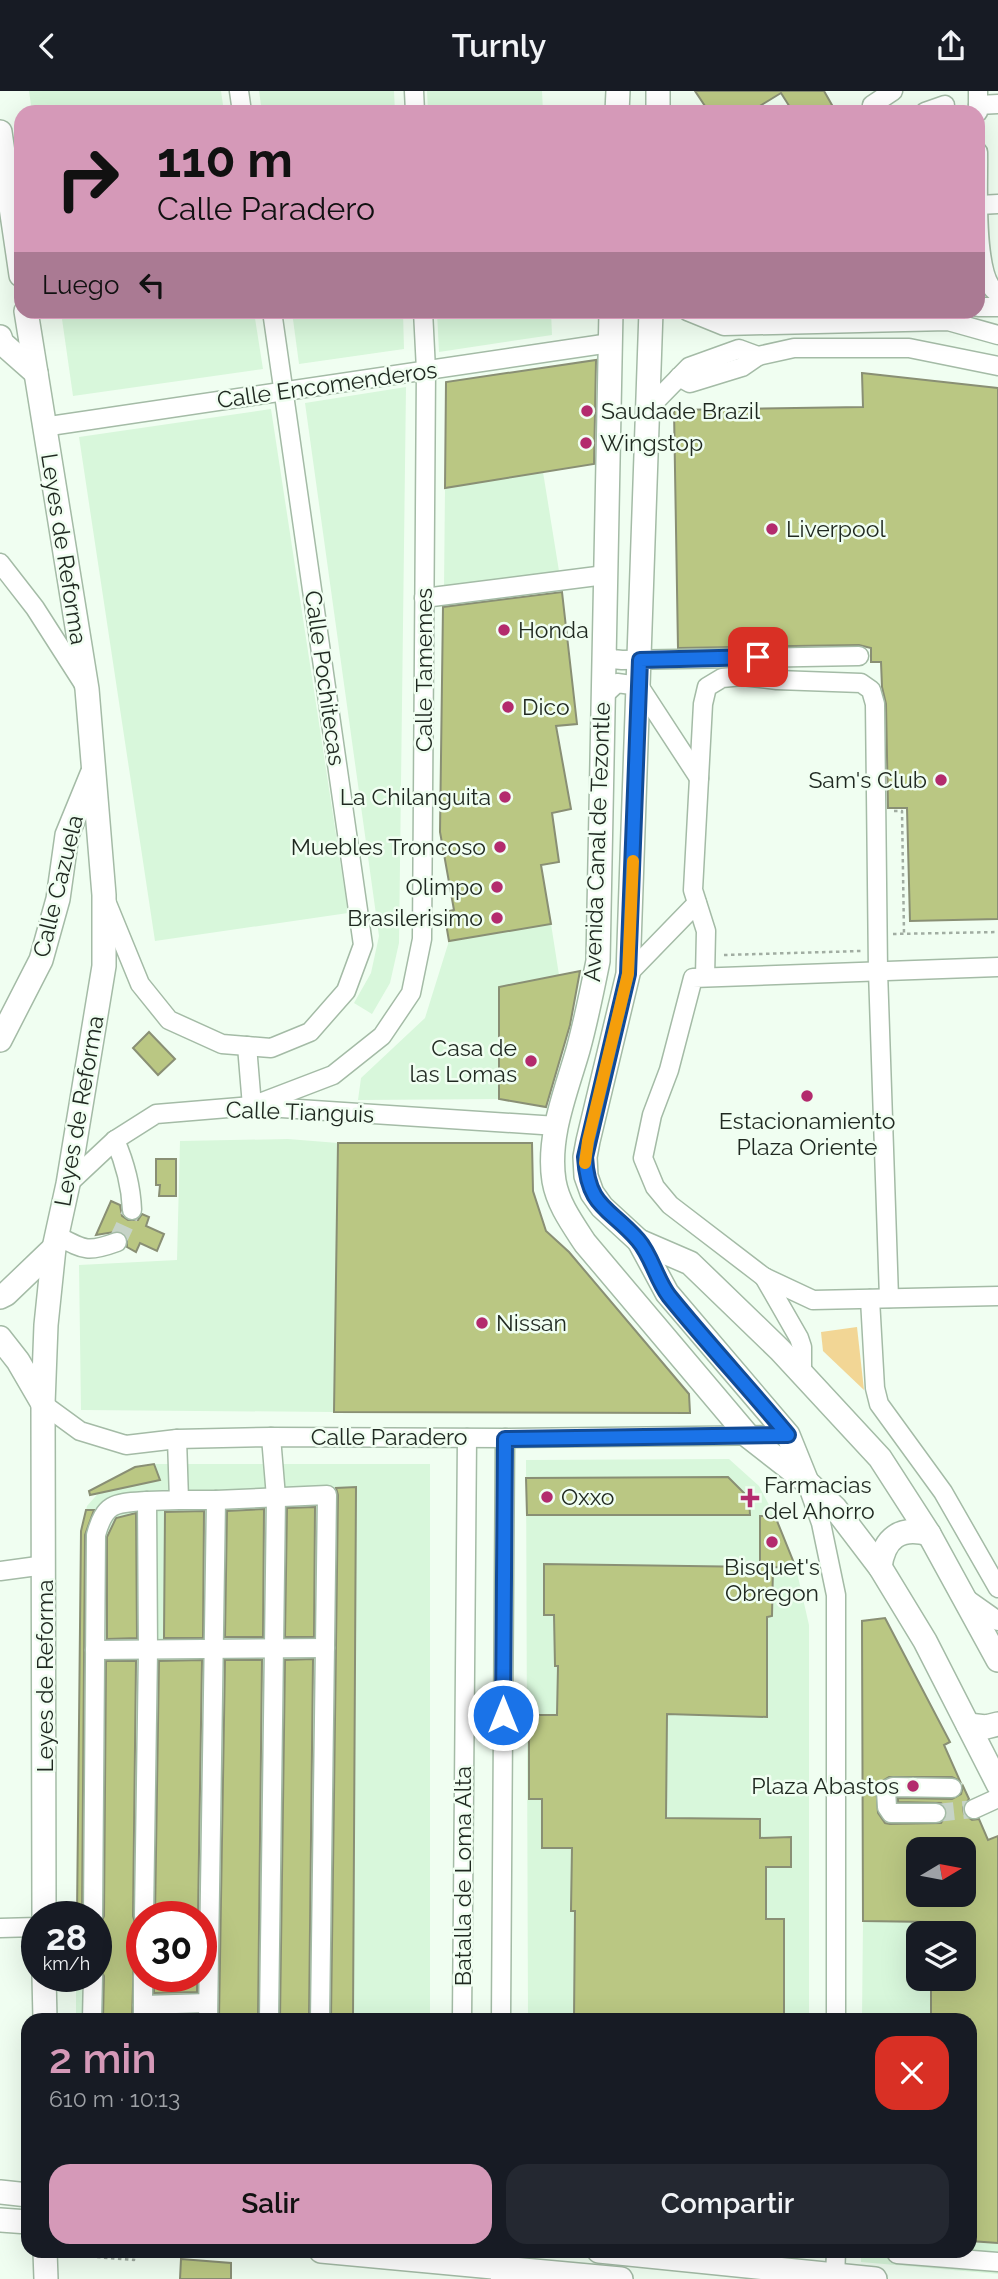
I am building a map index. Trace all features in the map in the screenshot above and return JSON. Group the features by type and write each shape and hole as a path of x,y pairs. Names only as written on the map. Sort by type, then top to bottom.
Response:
{"main road":[{"path":"0,132 14,227"},
{"name":"Leyes de Reforma","path":"27,319 87,689 104,895 104,966 68,1184 55,1242 46,1325 43,1404 44,1901"},
{"name":"Avenida Canal de Tezontle","path":"611,319 598,961 588,1012 557,1126 552,1158 555,1183 565,1212 585,1243 748,1436 807,1482 835,1508 880,1567 925,1641 998,1784"},
{"name":"Avenida Canal de Tezontle","path":"653,319 628,974 585,1157 586,1176 592,1193 602,1207 639,1241 667,1293 788,1435 807,1482"},
{"path":"0,337 2,343 36,373"},
{"name":"Calle Cazuela","path":"0,1040 41,960 58,899 67,835 94,769"},
{"name":"Avenida Canal de Tezontle","path":"639,1241 690,1263 880,1458 967,1599 998,1660"},
{"path":"0,1297 6,1294 55,1242"},
{"path":"0,1338 18,1361 43,1404"},
{"path":"880,1567 882,1552 889,1542 901,1533 917,1531 929,1534"},
{"path":"968,1725 986,1727 998,1724"},
{"path":"44,1992 45,2013"},
{"path":"0,2192 21,2194"},
{"path":"0,2220 21,2222"},
{"path":"46,2258 46,2279"},
{"path":"465,2258 500,2266 621,2279"},
{"path":"741,2258 835,2277 875,2279"}],"street":[{"path":"872,105 892,91"},
{"path":"978,103 998,104"},
{"path":"985,276 992,290 998,293"},
{"name":"Calle Pochitecas","path":"104,895 140,984 169,1020 222,1044 271,1048 310,1032 346,991 363,945 273,319"},
{"name":"Calle Tamemes","path":"251,1107 333,1075 382,1036 411,993 422,939 426,370 423,319"},
{"path":"707,319 724,326 948,321 995,336"},
{"name":"Calle Encomenderos","path":"44,427 610,343"},
{"path":"679,377 794,348 909,348 998,363"},
{"path":"648,409 689,367 738,349 758,356"},
{"path":"0,563 36,608 87,689"},
{"path":"424,598 605,575"},
{"path":"604,651 612,659 640,660 859,656"},
{"path":"705,977 706,931 693,890 703,704 708,687 722,678 742,676 861,683 871,690 875,703 878,971 889,1298"},
{"path":"603,696 617,683 639,686 699,778"},
{"path":"628,974 697,903"},
{"path":"998,967 694,978 668,1070 652,1115 643,1158 655,1187 670,1205 764,1277 813,1300 998,1296"},
{"path":"247,1046 251,1107"},
{"name":"Calle Tianguis","path":"68,1184 115,1140 156,1114 251,1107 557,1126"},
{"path":"115,1140 131,1189 132,1210"},
{"path":"55,1242 95,1250 117,1241"},
{"path":"764,1277 799,1338 802,1347 802,1375"},
{"path":"870,1299 875,1388 879,1405 943,1492 998,1588"},
{"name":"Calle Paradero","path":"43,1404 80,1430 126,1445 177,1439 271,1437 505,1439 788,1435"},
{"path":"269,2013 276,1497 271,1437"},
{"name":"Batalla de Loma Alta","path":"462,2013 467,1438"},
{"path":"177,1439 179,1500"},
{"name":"Batalla de Loma Alta","path":"501,2013 505,1439"},
{"path":"807,1482 821,1523 836,1595 836,2013"},
{"path":"93,1901 96,1535 101,1516 114,1504 146,1501 327,1495 320,2013"},
{"path":"143,1992 143,2012 208,2011 216,1500"},
{"path":"144,1901 148,1651 146,1501"},
{"path":"0,1571 45,1565"},
{"path":"967,1599 998,1621"},
{"path":"95,1650 325,1649"},
{"path":"936,1813 891,1813 887,1807 886,1790 893,1787 952,1788"},
{"path":"974,1809 998,1798"},
{"path":"0,1927 21,1927"},
{"path":"93,1992 93,2013"},
{"path":"835,2277 836,2258"},
{"path":"948,2258 998,2262"}],"path":[{"path":"877,812 902,811 904,933"},
{"path":"890,934 998,932"},
{"path":"705,956 878,951"},
{"path":"109,2258 134,2258"}],"shaded area":[{"path":"29,91 221,91 223,105 31,105"},
{"path":"259,91 394,91 395,105 261,105"},
{"path":"427,91 542,91 543,105 428,105"},
{"path":"62,319 255,319 263,369 73,396"},
{"path":"293,319 403,319 404,349 299,364"},
{"path":"437,319 551,319 552,335 439,352"},
{"path":"406,387 399,943 390,983 372,1014 354,1003 371,973 379,936 305,403"},
{"path":"271,409 348,913 155,941 79,437"},
{"path":"543,472 559,571 444,587 445,488"},
{"path":"551,924 559,975 499,987 499,1099 358,1100 361,1078 425,1018 449,941"},
{"path":"288,1139 338,1143 334,1412 81,1410 79,1265 177,1260 180,1141"},
{"path":"857,1327 864,1390 823,1351 821,1332"},
{"path":"729,1459 759,1486 775,1516 760,1516 760,1567 796,1568 809,1625 809,2013 528,2013 526,1460"},
{"path":"154,1464 430,1464 430,2013 76,2013 76,1992 112,1992 112,1901 77,1901 81,1531 87,1506 109,1481 135,1467"},
{"path":"863,1921 906,1922 906,1991 976,1991 976,1923 998,1923 998,2274 861,2262 861,2258 977,2258 977,2013 862,2013"}],"building":[{"path":"695,91 824,91 832,105 789,105 781,93 761,105 704,105"},
{"path":"596,360 594,464 445,488 446,382"},
{"path":"862,373 998,388 998,919 910,921 907,808 888,808 886,704 881,662 871,662 871,648 859,645 678,648 674,410 863,407"},
{"path":"562,592 577,724 556,726 571,809 552,813 559,862 541,865 551,924 449,941 444,912 454,910 440,832 443,607"},
{"name":"Casa de las Lomas","path":"580,971 570,1025 546,1107 499,1099 499,987"},
{"path":"149,1032 175,1059 158,1075 133,1048"},
{"name":"Nissan","path":"338,1143 532,1143 533,1191 546,1231 569,1252 689,1394 690,1413 334,1412"},
{"path":"156,1159 176,1159 176,1196 159,1196 160,1185 156,1185"},
{"path":"111,1201 120,1205 122,1216 128,1220 138,1220 142,1214 149,1217 146,1226 164,1234 157,1251 140,1243 136,1252 127,1247 127,1238 120,1231 96,1235"},
{"path":"154,1464 160,1480 90,1495 89,1491 135,1467"},
{"path":"728,1477 749,1498 750,1515 527,1515 526,1478"},
{"path":"356,1487 353,2013 331,2013 336,1488"},
{"path":"315,1507 314,1637 285,1637 287,1508"},
{"path":"264,1509 263,1637 225,1637 227,1511"},
{"path":"86,1510 94,1510 85,1535 82,1901 77,1901 81,1531"},
{"path":"204,1511 203,1638 164,1638 165,1512"},
{"path":"136,1513 137,1638 107,1639 107,1537 116,1518"},
{"path":"760,1516 775,1516 796,1568 773,1567 772,1616 767,1617 767,1717 667,1714 666,1818 760,1819 760,1838 791,1837 791,1867 766,1867 766,1919 784,1919 784,2013 574,2013 575,1911 571,1911 572,1848 542,1848 542,1799 529,1799 529,1715 557,1715 558,1666 555,1666 554,1615 544,1615 544,1564 760,1567"},
{"name":"Plaza Abastos","path":"885,1618 950,1742 944,1745 960,1781 952,1777 889,1777 876,1785 878,1813 885,1823 890,1824 941,1823 947,1814 941,1803 898,1802 898,1798 952,1799 961,1794 963,1786 969,1799 963,1807 964,1814 972,1820 979,1819 988,1840 998,1836 998,2243 977,2242 977,2013 931,2013 931,1991 976,1991 976,1921 863,1921 862,1621"},
{"path":"313,1659 309,2013 280,2013 285,1660"},
{"path":"202,1660 198,1901 155,1901 159,1661"},
{"path":"225,1660 262,1660 258,2013 219,2013"},
{"path":"106,1661 136,1661 133,1901 126,1901 126,1992 133,1992 132,2013 103,2013 104,1992 112,1992 112,1901 104,1901"},
{"path":"181,2259 231,2263 231,2279 180,2279"}],"tunnel":[{"path":"117,1242 132,1210"},
{"path":"936,1813 974,1809"}],"slow traffic":[{"path":"585,1163 628,974 633,861"}],"place":[{"name":"Saudade Brazil","path":"587,411"},
{"name":"Wingstop","path":"586,443"},
{"name":"Liverpool","path":"772,529"},
{"name":"Honda","path":"504,630"},
{"name":"Dico","path":"508,707"},
{"name":"Sam's Club","path":"941,780"},
{"name":"La Chilanguita","path":"505,797"},
{"name":"Muebles Troncoso","path":"500,847"},
{"name":"Olimpo","path":"497,887"},
{"name":"Brasilerisimo","path":"497,918"},
{"name":"Casa de las Lomas","path":"531,1061"},
{"name":"Estacionamiento Plaza Oriente","path":"807,1096"},
{"name":"Nissan","path":"482,1323"},
{"name":"Oxxo","path":"547,1497"},
{"name":"Farmacias del Ahorro","path":"750,1498"},
{"name":"Bisquet's Obregon","path":"772,1542"},
{"name":"Plaza Abastos","path":"913,1786"}],"route":[{"path":"503,1715 505,1439 788,1435 667,1293 639,1241 602,1207 592,1193 586,1176 585,1157 628,974 640,660 758,657"}]}
